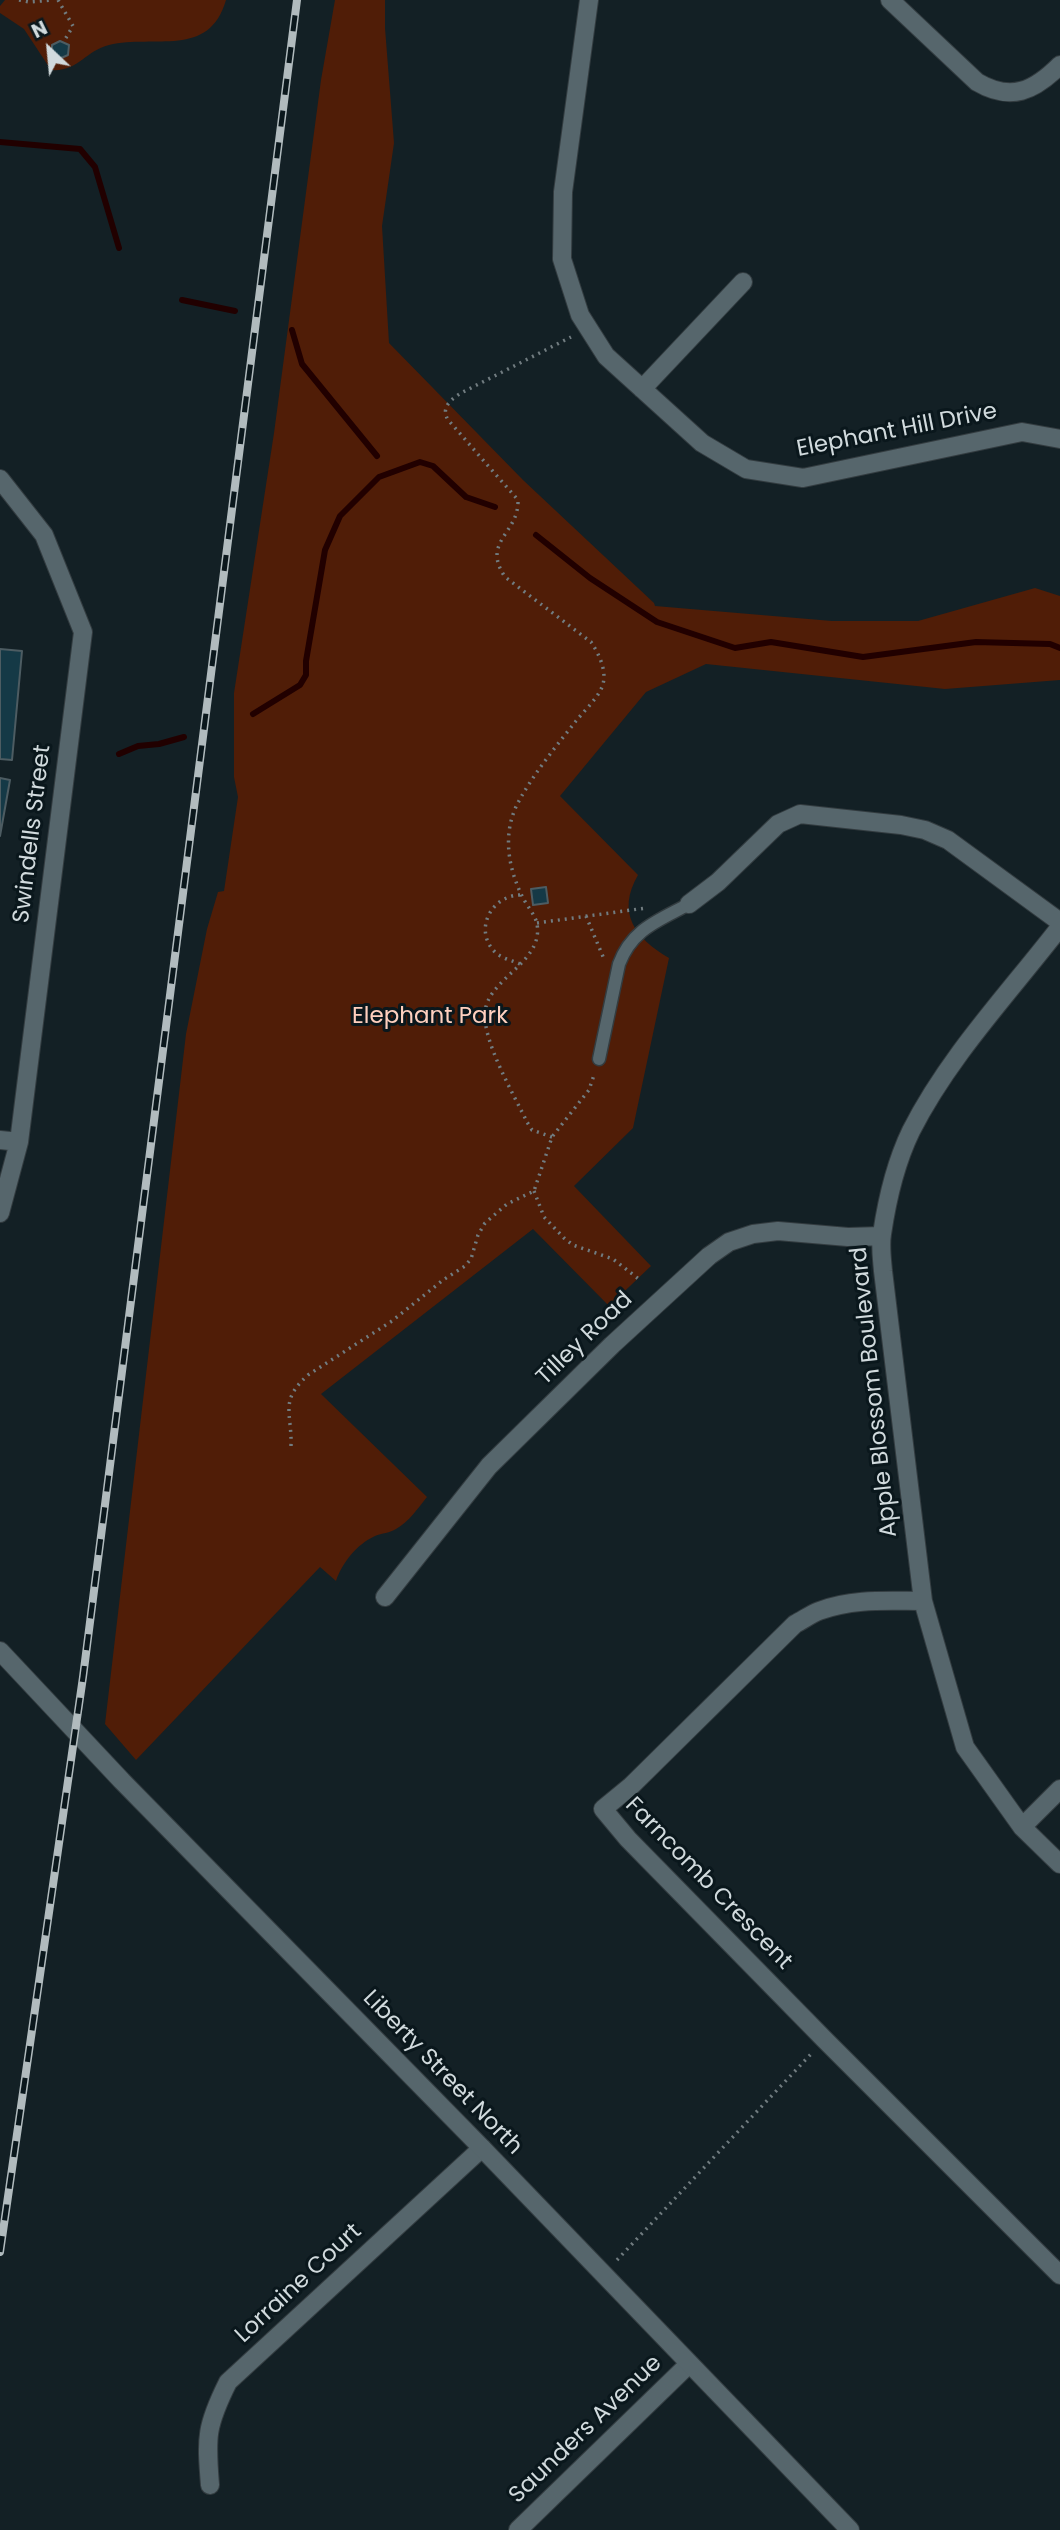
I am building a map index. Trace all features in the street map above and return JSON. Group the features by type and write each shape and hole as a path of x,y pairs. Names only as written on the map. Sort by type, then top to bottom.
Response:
{"street":[{"name":"Elephant Hill Drive","path":"589,0 563,192 562,259 580,315 606,356 702,443 746,469 803,478 1022,432 1060,439"},
{"path":"890,0 977,82 992,90 1008,93 1022,90 1042,82 1060,65"},
{"path":"642,389 743,282"},
{"name":"Swindells Street","path":"0,479 44,535 83,632 19,1142 0,1213"},
{"path":"689,904 718,882 778,824 800,814 901,824 925,830 948,840 1060,925"},
{"name":"Apple Blossom Boulevard","path":"1060,925 935,1090 911,1132 897,1167 881,1236 923,1601 965,1747 1022,1827 1060,1864"},
{"path":"0,1140 19,1142"},
{"name":"Tilley Road","path":"385,1597 489,1466 612,1345 709,1256 729,1242 753,1234 778,1231 848,1237 881,1236"},
{"name":"Farncomb Crescent","path":"923,1601 841,1605 818,1611 795,1624 631,1786 603,1809 628,1839 825,2040 1060,2275"},
{"name":"Liberty Street North","path":"0,1651 122,1781 482,2148 601,2275 849,2530"},
{"path":"1022,1827 1060,1789"},
{"name":"Lorraine Court","path":"210,2485 206,2443 212,2414 228,2382 482,2148"},
{"name":"Saunders Avenue","path":"518,2530 688,2365"}],"lane":[{"path":"599,1059 619,964 632,939 650,925 689,904"}],"path":[{"path":"19,0 56,0 73,26 64,41"},
{"path":"552,1137 532,1130 527,1122 491,1044 485,1014 488,1001 533,947 537,923 511,866 508,848 509,824 520,799 602,688 602,663 598,651 590,642 505,577 497,564 496,551 515,516 518,500 449,421 445,409 453,398 463,392 589,328"},
{"path":"520,964 492,949 485,934 485,926 487,917 498,902 512,895 522,895"},
{"path":"537,923 647,908"},
{"path":"586,916 616,986"},
{"path":"599,1059 589,1090 552,1137 534,1191 544,1217 564,1238 573,1245 613,1259 640,1280"},
{"path":"291,1446 292,1428 288,1405 296,1386 308,1375 392,1321 465,1266 471,1259 478,1235 485,1223 507,1204 534,1191"},
{"path":"601,2275 825,2040"}],"green space":[{"path":"5,0 226,0 218,18 207,30 194,37 109,45 75,65 51,70 24,29 0,13 0,6"},
{"name":"Elephant Park","path":"335,0 385,0 394,143 382,226 389,343 523,480 655,606 832,621 918,621 1035,588 1060,596 1060,680 945,689 706,664 646,692 560,796 638,875 629,901 632,923 647,942 669,958 633,1128 574,1186 651,1266 609,1306 533,1229 321,1394 427,1497 401,1526 368,1539 356,1549 346,1561 336,1581 320,1567 136,1760 105,1724 186,1034 207,929 218,892 224,891 238,797 234,777 234,693 274,433 321,80"}],"building":[{"path":"60,41 69,45 68,55 59,59 52,55 52,45"},
{"path":"0,649 22,651 12,760 0,759"},
{"path":"0,778 10,780 0,836"},
{"path":"546,887 548,903 533,905 531,889"}],"waterway":[{"path":"0,142 80,149 95,167 119,248"},
{"path":"182,300 235,311"},
{"path":"292,330 302,364 377,456"},
{"path":"253,714 300,685 306,675 306,661 325,550 340,516 379,477 420,462 433,466 466,497 495,507"},
{"path":"536,535 590,578 657,622 735,648 771,642 863,657 976,642 1050,644 1060,648"},
{"path":"119,754 138,746 184,737"}],"railway":[{"path":"0,2252 83,1677 297,0"}]}
